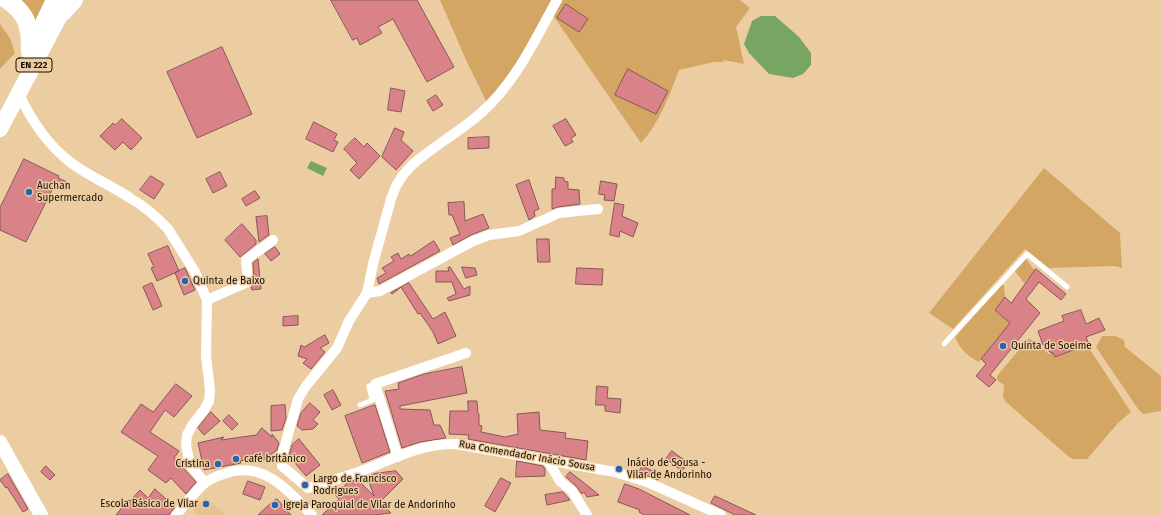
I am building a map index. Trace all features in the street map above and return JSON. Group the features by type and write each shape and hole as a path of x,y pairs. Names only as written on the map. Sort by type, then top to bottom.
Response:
{"highway":[{"path":"7,0 18,8 28,22 30,49"},
{"path":"61,4 74,0"}],"main road":[{"name":"EN 222","path":"0,108 30,49 61,4"},
{"name":"EN 222","path":"0,130 19,94 61,4"},
{"path":"0,442 41,515"}],"street":[{"path":"271,477 282,466 283,452 298,399 306,386 337,348 348,321 367,293 373,264 396,186 403,175 420,157 482,112 504,88 517,69 557,0"},
{"path":"19,94 44,137 70,162 130,198 168,229 195,272 207,300 206,356 210,390 209,401 187,435 186,445 190,465 205,483"},
{"path":"367,293 380,291 477,239 490,235 519,231 559,213 598,209"},
{"path":"207,300 248,282 246,260 274,240"},
{"path":"398,456 376,398 375,384 466,354"},
{"name":"Rua Comendador Inácio Sousa","path":"308,488 340,479 421,448 456,444 600,469 628,476 647,482 721,515"},
{"path":"548,461 560,481 572,491 587,515"},
{"path":"282,466 308,488 299,500"},
{"path":"176,515 205,483 217,476 237,471 252,471 271,477 299,500 312,515"}],"lane":[{"path":"944,344 1027,254 1067,286"},
{"path":"360,405 376,398 369,386"}],"shaded area":[{"path":"14,0 46,0 32,27"},
{"path":"440,0 740,0 750,8 736,27 744,64 724,60 723,62 714,62 679,70 659,118 641,143 552,14 491,111 466,60"},
{"path":"761,16 775,16 799,37 811,53 811,65 803,74 793,78 769,74 749,53 744,44 752,21"},
{"path":"0,24 10,38 15,53 0,69"},
{"path":"311,161 327,168 323,176 307,168"},
{"path":"1044,168 1120,233 1122,268 1115,266 1049,268 1025,249 953,329 929,313"},
{"path":"1026,259 1035,271 1024,283 1015,271"},
{"path":"1001,285 1004,285 1005,297 995,310 1010,323 979,362 964,352 955,337"},
{"path":"1102,336 1115,336 1124,340 1125,347 1161,376 1161,411 1143,414 1138,409 1096,347"},
{"path":"1029,338 1049,354 1053,353 1055,357 1087,345 1131,412 1119,422 1087,459 1073,459 1069,457 1005,401 1003,397 1004,385 997,380 997,376"},
{"name":"Escola Básica de Vilar","path":"205,497 227,515 196,515 194,510"}],"building":[{"path":"331,0 417,0 454,67 427,82 393,19 378,27 382,33 360,45 357,38 353,40"},
{"path":"566,4 588,19 579,32 557,18"},
{"path":"222,47 252,114 197,138 167,72"},
{"path":"628,69 668,91 656,114 615,95"},
{"path":"391,88 405,91 401,112 388,110"},
{"path":"436,95 443,105 433,111 427,101"},
{"path":"122,119 142,138 131,150 123,142 115,150 100,136 113,123 115,125"},
{"path":"566,119 576,135 571,138 573,142 565,146 553,126"},
{"path":"314,122 337,134 334,140 338,142 333,152 306,139"},
{"path":"395,128 404,132 401,140 413,151 396,170 382,157"},
{"path":"489,137 489,148 468,149 468,138"},
{"path":"355,138 364,147 367,143 380,156 359,179 350,170 357,163 344,149"},
{"name":"Auchan Supermercado","path":"24,159 59,176 58,178 67,182 63,190 54,186 26,242 0,230 0,208"},
{"path":"220,172 227,186 213,193 206,179"},
{"path":"151,176 164,184 154,199 140,190"},
{"path":"556,177 564,178 564,181 568,182 568,189 579,190 580,204 552,209 552,189 555,189"},
{"path":"529,180 539,209 534,211 535,216 529,220 516,185"},
{"path":"601,181 617,184 614,201 604,200 605,195 599,194"},
{"path":"255,191 260,198 246,206 242,199"},
{"path":"464,202 465,221 483,214 489,228 471,235 453,245 450,238 460,234 452,215 449,215 448,203"},
{"path":"615,203 624,205 622,216 638,223 633,237 620,231 619,237 610,235"},
{"path":"267,216 269,235 259,242 256,217"},
{"path":"242,224 256,240 256,244 240,257 225,240"},
{"path":"537,239 549,239 550,262 538,262"},
{"path":"434,241 440,251 379,284 377,278 386,273 382,268 394,261 391,257 398,253 401,259 409,254 410,256"},
{"path":"168,246 179,271 157,281 151,268 154,267 148,254"},
{"path":"275,247 280,254 271,261 265,254"},
{"path":"258,259 261,289 252,290 251,287 254,281 253,263"},
{"path":"450,267 464,289 470,286 470,295 449,301 447,298 456,294 452,282 436,282 436,271 449,271 448,268"},
{"path":"462,267 475,268 477,275 466,278"},
{"name":"Quinta de Baixo","path":"185,268 195,290 184,295 175,273"},
{"path":"577,268 603,269 602,285 576,284"},
{"name":"Quinta de Soeime","path":"1036,269 1066,294 1061,300 1039,282 1026,299 1040,313 990,375 996,380 989,387 976,376 986,364 981,359 1010,323 995,310 1005,297 1011,303"},
{"path":"152,283 162,306 153,310 143,287"},
{"path":"409,283 433,319 445,312 456,336 438,344 433,332 420,313 418,314 401,287"},
{"path":"1081,310 1086,324 1099,318 1105,330 1086,337 1089,344 1055,357 1053,353 1051,353 1043,345 1038,331 1064,321 1062,316"},
{"path":"298,316 298,325 283,326 283,317"},
{"path":"325,335 329,343 320,348 325,352 311,369 303,363 307,359 298,356 301,345 304,347"},
{"path":"462,367 467,393 400,406 400,409 430,410 434,425 440,425 446,438 420,442 402,448 385,391 399,389 398,383 424,374"},
{"path":"176,384 192,396 174,417 165,410 150,432 179,451 174,458 196,482 186,494 171,478 166,483 148,470 158,456 121,432 141,404 153,412"},
{"path":"597,386 608,387 607,398 621,399 620,413 605,411 605,405 596,405"},
{"path":"333,390 341,405 332,410 324,395"},
{"path":"468,401 477,401 479,425 482,426 481,432 505,437 518,434 517,414 539,412 540,430 566,433 565,438 588,441 586,460 468,439 469,435 449,434 450,411 468,411"},
{"path":"310,403 320,412 313,420 318,424 313,429 302,430 297,426 301,413"},
{"path":"285,405 286,418 282,430 271,431 271,406"},
{"path":"375,405 390,452 362,463 345,416"},
{"path":"211,412 220,421 204,435 198,428"},
{"path":"229,415 238,424 232,430 223,421"},
{"path":"262,428 272,437 272,434 279,443 277,450 263,460 261,457 240,461 241,463 204,470 198,443 224,437 221,440 256,435"},
{"path":"299,439 320,465 306,476 289,456 292,445"},
{"path":"672,451 688,463 682,471 666,459"},
{"path":"517,461 543,466 545,469 545,476 516,477"},
{"path":"46,466 55,475 50,480 41,472"},
{"path":"642,466 661,475 658,480 639,473"},
{"path":"396,471 403,479 380,502 391,513 373,515 322,515 339,499 335,495 347,483 357,479 374,496 368,479 373,474"},
{"path":"570,472 599,495 587,497 584,492 582,494 566,477"},
{"path":"8,474 28,509 23,512 7,487 6,488 0,480"},
{"path":"501,478 511,483 495,512 485,506"},
{"path":"248,481 265,487 260,500 243,494"},
{"path":"625,484 639,489 690,515 644,515 639,512 640,510 618,502"},
{"path":"155,489 175,507 169,515 116,515 128,500 130,501 140,490 148,498"},
{"path":"563,492 570,500 547,505 545,495"},
{"path":"715,496 756,515 735,515 711,503"},
{"name":"Igreja Paroquial de Vilar de Andorinho","path":"277,499 291,515 258,515 272,502"}],"place":[{"name":"Auchan Supermercado","path":"29,192"},
{"name":"Quinta de Baixo","path":"185,281"},
{"name":"Quinta de Soeime","path":"1003,346"},
{"name":"café britânico","path":"236,459"},
{"name":"Cristina","path":"218,464"},
{"name":"Inácio de Sousa - Vilar de Andorinho","path":"619,469"},
{"name":"Largo de Francisco Rodrigues","path":"305,485"},
{"name":"Escola Básica de Vilar","path":"206,504"},
{"name":"Igreja Paroquial de Vilar de Andorinho","path":"275,505"}]}
